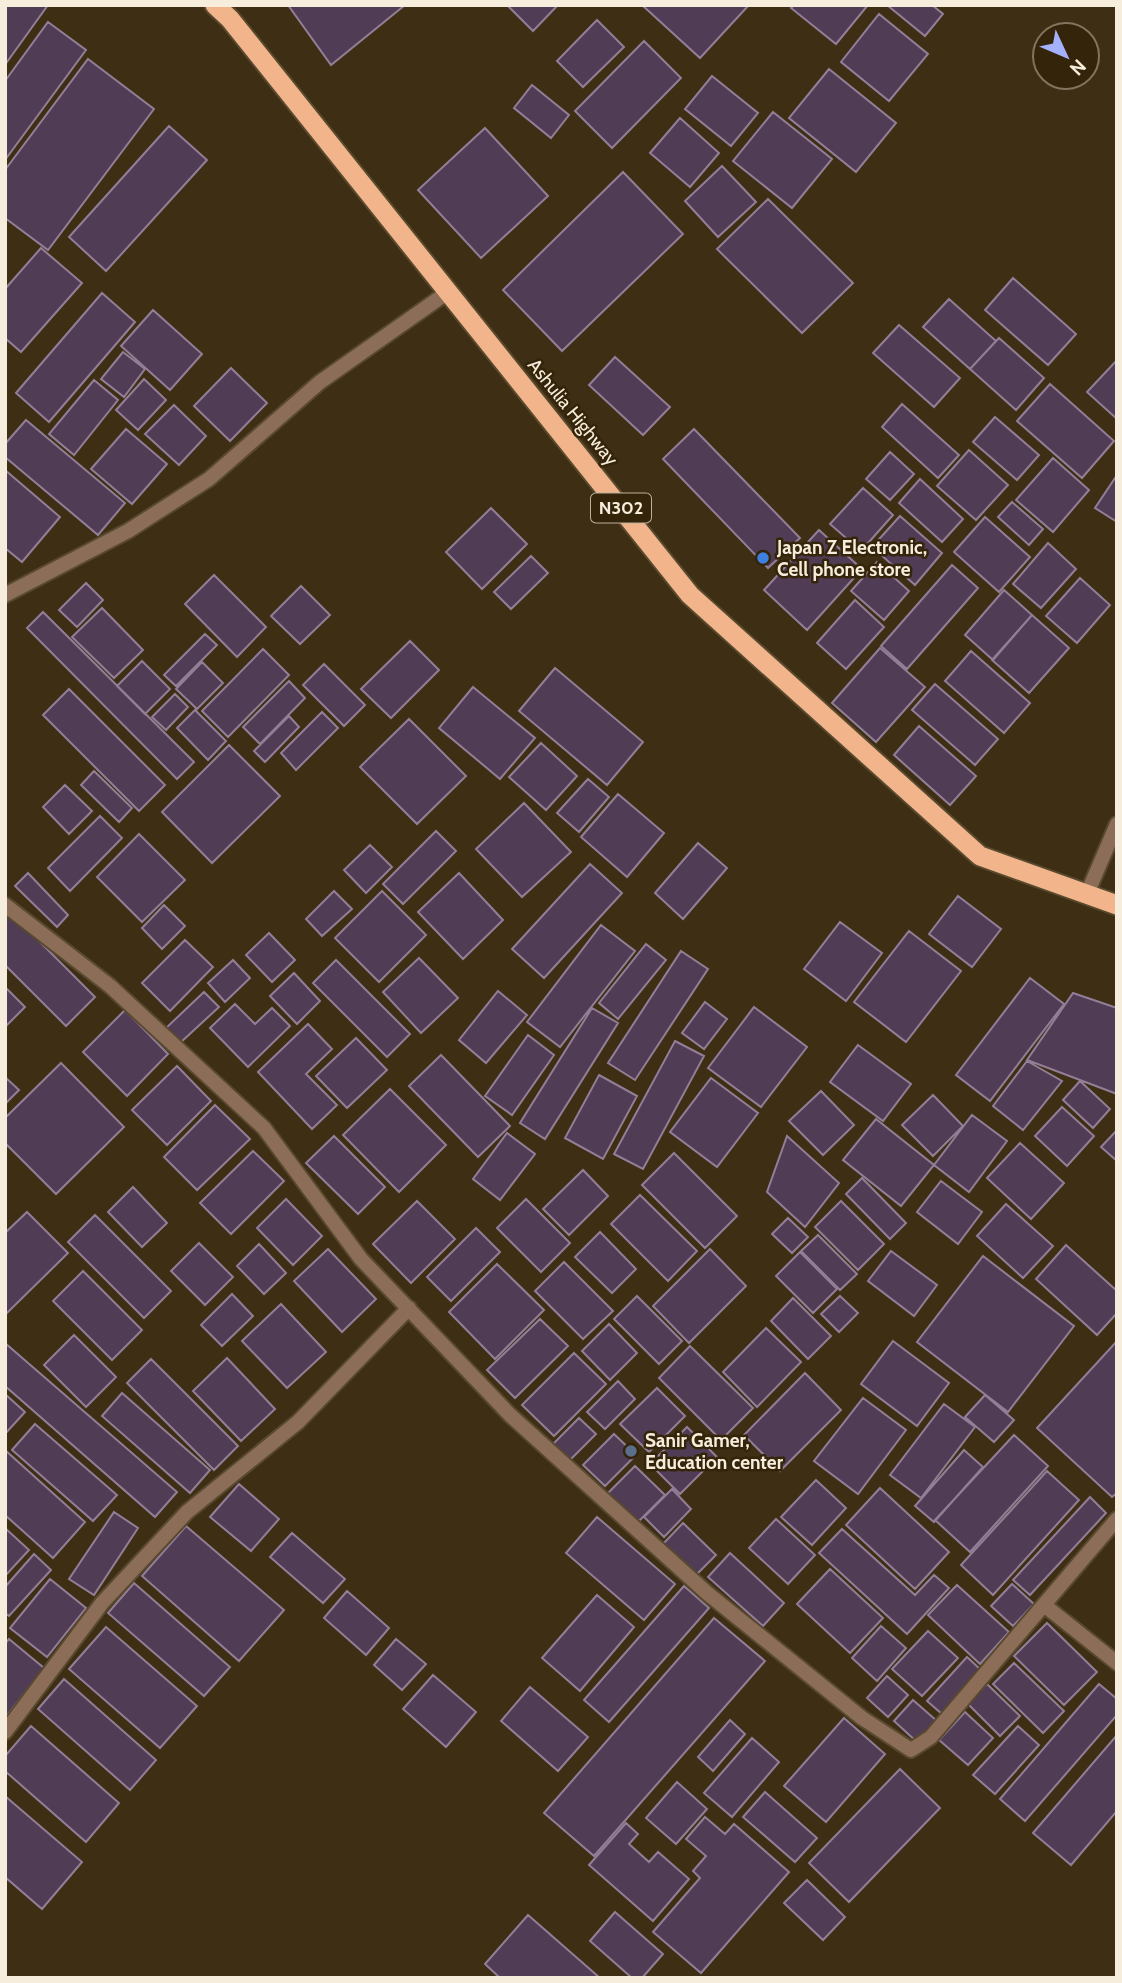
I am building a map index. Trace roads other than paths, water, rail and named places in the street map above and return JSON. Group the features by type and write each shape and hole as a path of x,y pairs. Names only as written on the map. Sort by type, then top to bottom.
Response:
{"highway":[{"name":"Ashulia Highway","path":"215,5 230,19 690,595 979,856 1117,905"}],"street":[{"path":"5,595 128,531 209,479 320,382 448,292"},
{"path":"1087,894 1117,824"},
{"path":"5,905 110,986 264,1128 361,1259 510,1415 708,1594 863,1718 911,1751 931,1737 1117,1519"},
{"path":"5,1732 102,1602 187,1512 298,1422 409,1308"},
{"path":"1044,1605 1117,1663"}],"place":[{"name":"Japan Z Electronic, Cell phone store","path":"763,558"},
{"name":"Sanir Gamer, Education center","path":"631,1451"}]}
